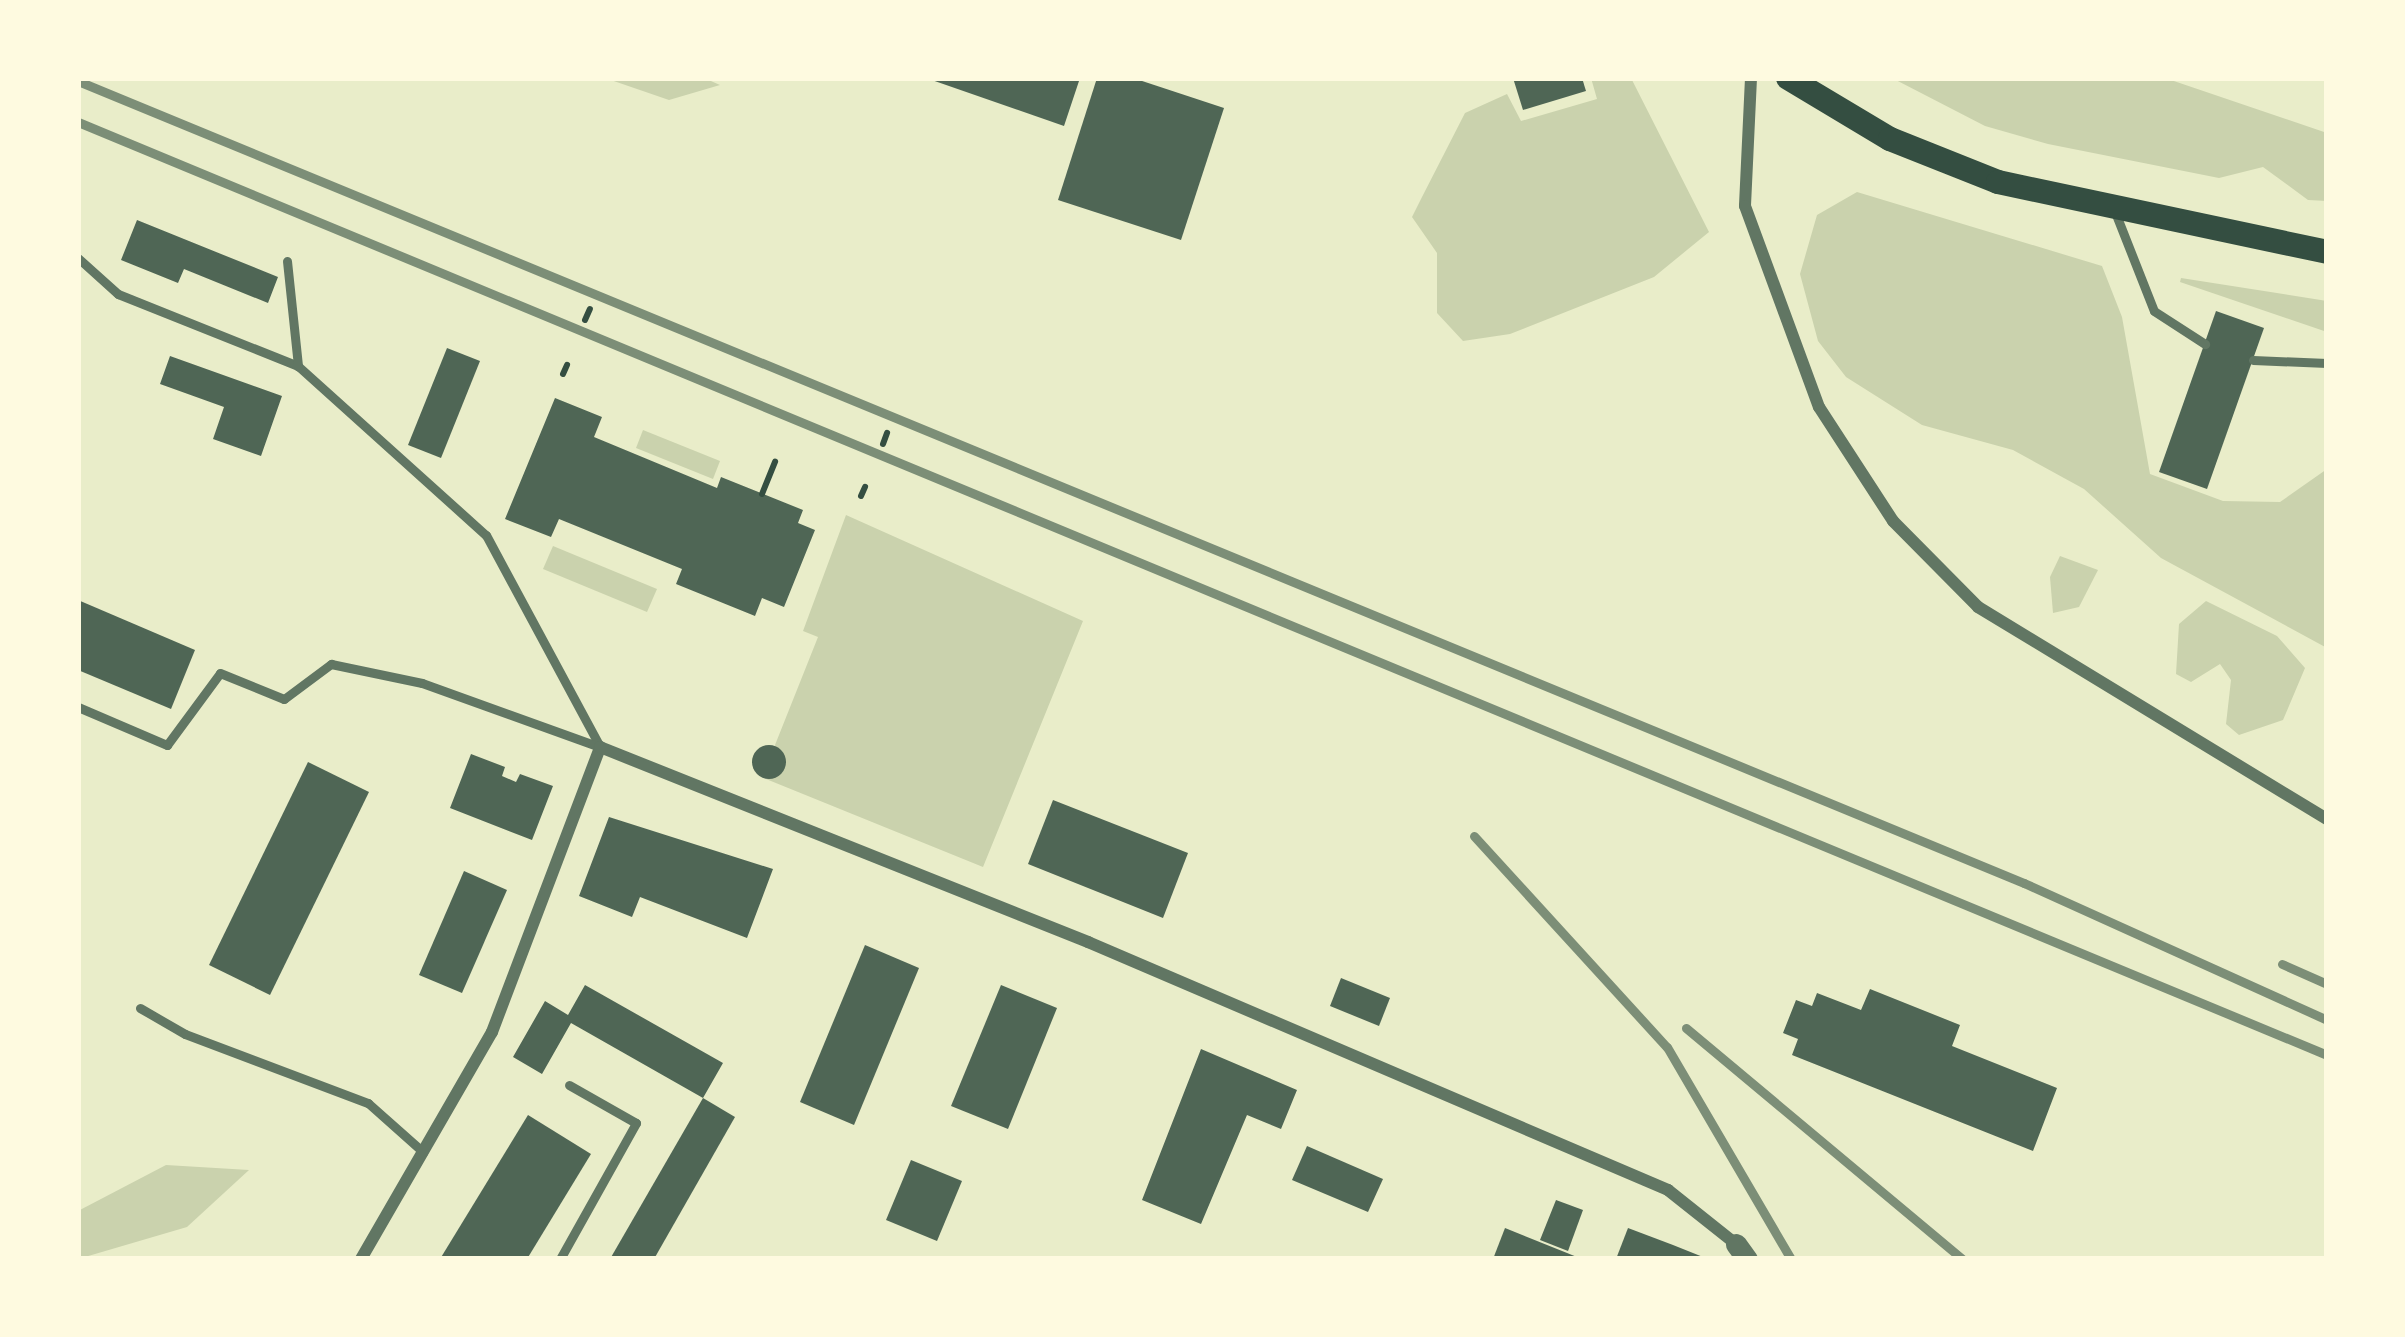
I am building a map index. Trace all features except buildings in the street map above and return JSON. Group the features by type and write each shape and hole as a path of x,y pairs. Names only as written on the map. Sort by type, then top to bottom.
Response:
{"main road":[{"path":"1788,78 1890,139 1998,182 2115,212 2327,252"}],"street":[{"path":"1751,78 1745,206 1819,407 1894,521 1978,607 2327,819"},
{"path":"361,1259 492,1032 600,747 1088,942 1668,1190 1741,1252"}],"lane":[{"path":"2115,212 2154,311 2205,344"},
{"path":"78,258 118,294 298,366 486,535 600,747"},
{"path":"287,260 298,366"},
{"path":"2253,361 2327,363"},
{"path":"78,707 167,745 220,673 284,700 332,664 422,683 600,747"},
{"path":"140,1008 184,1034 368,1103 423,1152"},
{"path":"560,1259 636,1124 568,1085"}],"path":[{"path":"585,320 590,309"},
{"path":"883,444 887,433"},
{"path":"762,494 775,461"}],"green space":[{"path":"605,78 704,78 720,85 669,100"},
{"path":"1591,78 1631,78 1709,232 1654,277 1510,334 1463,341 1437,313 1437,253 1412,217 1465,113 1507,94 1521,121 1597,99"},
{"path":"1892,78 2165,78 2327,133 2327,201 2308,200 2263,167 2219,178 2048,144 1985,126"},
{"path":"1857,192 2102,266 2122,317 2150,474 2223,501 2280,502 2327,469 2327,648 2161,558 2084,489 2013,450 1922,425 1846,377 1818,341 1800,274 1817,215"},
{"path":"2181,278 2327,301 2327,332 2180,282"},
{"path":"643,430 720,461 713,479 636,448"},
{"path":"846,515 1083,621 983,867 766,779 785,769 775,745 818,637 803,631"},
{"path":"553,546 657,589 647,612 543,569"},
{"path":"2060,556 2098,570 2079,607 2053,613 2050,577"},
{"path":"2206,601 2277,636 2305,668 2283,720 2239,735 2226,724 2231,680 2220,664 2191,682 2176,674 2179,624"},
{"path":"166,1165 249,1170 187,1227 78,1259 78,1211"}],"railway":[{"path":"78,81 2024,883 2327,1020"},
{"path":"78,122 2327,1055"},
{"path":"1474,836 1667,1047 1791,1259"},
{"path":"2282,964 2327,984"},
{"path":"1686,1028 1962,1259"}]}
